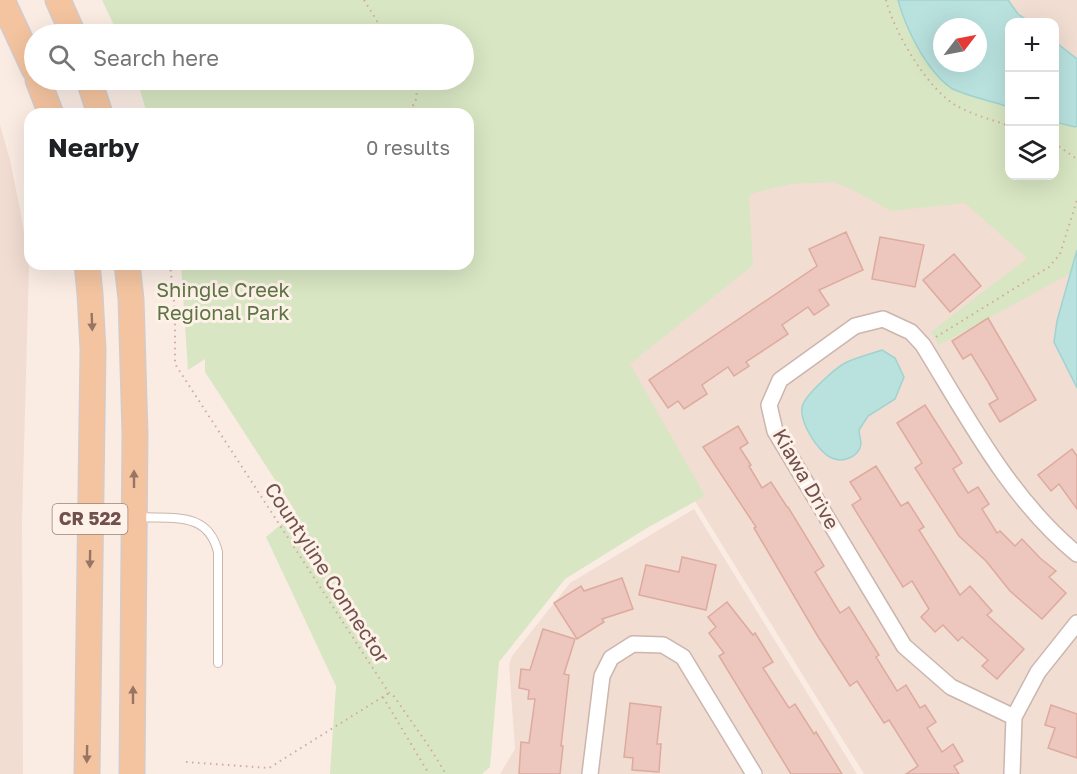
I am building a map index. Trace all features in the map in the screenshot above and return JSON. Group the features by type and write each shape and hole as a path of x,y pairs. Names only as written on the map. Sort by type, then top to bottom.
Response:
{"main road":[{"path":"2,0 24,47"},
{"path":"58,0 69,24"},
{"path":"42,90 49,108"},
{"path":"92,90 97,108"},
{"name":"CR 522","path":"87,774 93,349 88,270"},
{"name":"CR 522","path":"128,270 131,299 134,411 132,774"}],"street":[{"name":"Kiawa Drive","path":"1014,717 951,687 904,646 775,431 769,405 780,380 855,326 883,319 911,332 922,345 1008,480 1059,539 1077,554"},
{"path":"1012,774 1014,717 1038,672 1077,623"},
{"path":"590,774 602,676 611,658 633,644 663,645 683,657 754,774"}],"lane":[{"path":"134,516 193,520 203,525 211,533 218,552 218,663"}],"path":[{"path":"364,0 379,24"},
{"path":"886,0 896,28 937,91 958,106 1005,124"},
{"path":"413,108 417,98 415,90"},
{"path":"1059,145 1077,159"},
{"path":"922,345 1049,267 1060,254 1077,200"},
{"name":"Countyline Connector","path":"171,270 175,311 175,364 389,693 269,768 186,762"},
{"path":"389,693 393,695 430,747 446,774"},
{"path":"383,696 429,774"}],"shaded area":[{"path":"380,0 1077,0 1077,774 864,774 617,375 474,125 474,108 467,108 465,90 474,90 474,24 439,24"},
{"path":"0,125 21,214 24,234 24,270 29,270 22,519 23,774 0,774"},
{"path":"694,509 857,774 764,774 689,653 664,637 634,636 604,656 595,674 583,774 500,774 515,749 509,665 512,656 570,583"},
{"path":"635,651 660,652 677,662 745,774 598,774 609,678 617,663"}],"green space":[{"name":"Shingle Creek Regional Park","path":"102,0 898,0 918,48 933,72 951,88 1005,106 1005,180 1059,180 1059,123 1077,126 1077,250 1071,273 939,345 931,332 1027,258 965,203 891,211 833,182 791,184 753,193 749,197 753,265 630,364 705,496 647,528 565,579 499,662 490,767 482,774 330,774 336,686 266,537 296,512 205,372 205,359 188,370 181,270 474,270 474,108 145,108 140,90 474,90 474,24 113,24"}],"water":[{"path":"898,0 1008,0 1018,14 1024,18 1005,18 1005,106 951,88 934,72 987,72 987,18 933,18 933,71 912,36"},
{"path":"1059,45 1077,59 1077,126 1059,123"},
{"path":"1077,250 1077,388 1054,342 1057,321"},
{"path":"882,350 895,358 904,377 895,399 868,416 859,430 860,449 854,455 841,460 832,458 821,450 810,435 803,418 803,404 816,387 842,365"}],"building":[{"path":"846,232 863,270 819,290 829,305 814,315 808,307 782,325 788,334 746,362 749,366 734,376 728,367 702,385 707,394 684,409 678,401 668,408 649,380 817,266 809,249"},
{"path":"880,237 924,245 915,287 872,279"},
{"path":"954,254 981,286 950,312 923,280"},
{"path":"988,318 1036,400 1000,422 989,404 998,399 987,380 971,354 963,359 952,341"},
{"path":"925,405 962,463 953,469 968,493 978,487 989,504 982,509 997,533 1000,531 1015,546 1022,539 1056,571 1049,577 1066,593 1042,619 1010,591 986,561 959,536 915,468 922,463 897,423"},
{"path":"738,426 748,443 740,448 751,465 749,466 762,488 771,482 788,507 824,566 815,572 840,613 849,607 879,655 876,657 897,691 906,685 920,708 925,705 936,722 927,728 942,752 953,744 963,761 954,766 959,774 906,774 918,766 889,720 884,723 857,681 850,686 817,635 754,528 756,527 703,447"},
{"path":"1072,449 1077,456 1077,509 1059,484 1051,491 1038,475"},
{"path":"876,466 901,506 908,502 924,527 919,530 960,595 970,586 992,611 987,615 1024,649 997,679 982,666 988,660 962,637 958,641 943,625 935,632 921,617 929,609 912,581 903,587 852,505 861,499 850,482"},
{"path":"682,557 716,565 706,610 639,595 646,565 679,572"},
{"path":"622,578 633,609 602,619 604,622 577,639 554,603 581,586 584,591"},
{"path":"727,602 753,635 755,633 773,662 763,668 789,708 795,704 814,734 816,732 842,774 791,774 719,656 724,653 709,633 716,627 708,617"},
{"path":"543,629 575,639 564,674 569,675 560,774 519,774 521,742 529,743 535,699 528,699 529,690 519,688 521,669 530,670"},
{"path":"630,703 661,707 657,744 661,744 659,772 632,770 633,758 624,757"},
{"path":"1051,705 1077,714 1077,758 1048,748 1055,728 1045,725"}]}
